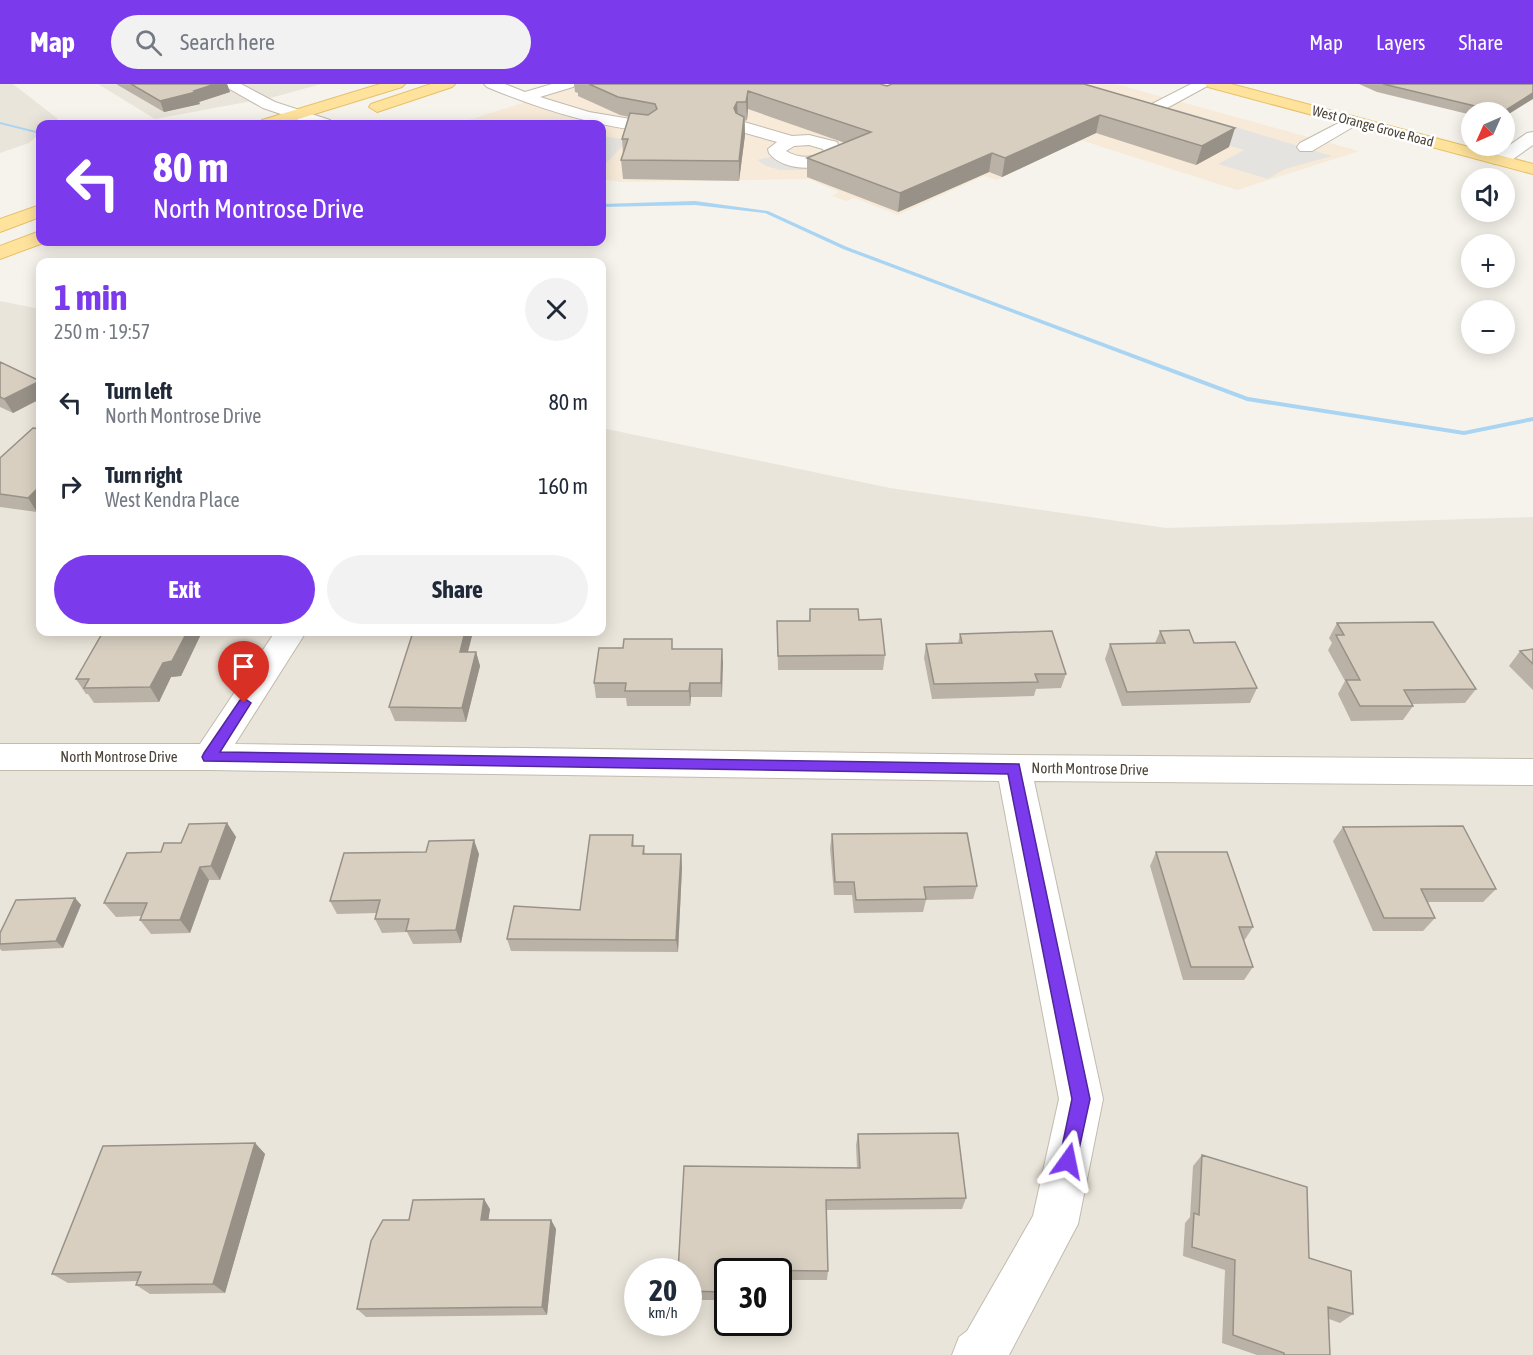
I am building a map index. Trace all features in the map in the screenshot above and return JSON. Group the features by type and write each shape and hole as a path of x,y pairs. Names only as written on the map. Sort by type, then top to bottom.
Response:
{"main road":[{"path":"279,120 397,84"},
{"path":"366,111 447,84"},
{"name":"West Orange Grove Road","path":"1213,84 1533,169"},
{"path":"0,226 36,212"},
{"path":"0,253 36,239"}],"street":[{"path":"229,84 269,105 317,120"},
{"path":"492,84 599,120"},
{"path":"525,97 568,84"},
{"path":"1149,111 1203,84"},
{"path":"1306,147 1352,120"},
{"path":"606,122 648,127"},
{"path":"744,128 790,141"},
{"path":"1500,160 1533,137"},
{"path":"209,757 288,636"},
{"name":"North Montrose Drive","path":"0,757 209,757 1531,775"},
{"path":"977,1355 985,1349 1056,1224 1081,1099 1014,768"}],"shaded area":[{"path":"0,84 13,84 58,119 36,120 36,137 29,143 0,153"},
{"path":"98,84 321,84 274,97 155,119"},
{"path":"583,84 880,84 866,89 1070,145 997,180 984,176 898,215 854,198 846,201 832,196 839,192 809,179 620,182 606,180 606,120 469,120"},
{"path":"905,84 1116,84 1359,151 1237,190"},
{"path":"1175,109 1332,156 1285,169 1268,179 1218,164 1244,150 1150,121"},
{"path":"606,137 628,140 606,164"},
{"path":"774,156 815,170 780,170 766,166 757,160"},
{"path":"0,301 36,308 36,636 606,636 606,429 890,488 1166,528 1533,517 1533,1355 0,1355"}],"building":[{"path":"131,84 215,84 194,91 196,92 160,101"},
{"path":"589,84 880,84 887,86 892,84 1084,84 1235,128 1202,146 1100,115 1005,158 992,153 900,193 807,158 871,132 748,91 746,102 737,102 734,108 736,113 744,117 739,161 621,160 628,139 622,139 630,113 648,115 657,109 655,104 618,97"},
{"path":"1383,84 1533,84 1533,93 1515,104 1515,102 1461,103"},
{"path":"0,362 36,379 36,383 4,399 0,397"},
{"path":"33,428 36,428 36,490 28,498 0,494 0,458"},
{"path":"810,609 858,609 859,620 881,619 885,655 778,656 777,621 810,621"},
{"path":"1433,622 1476,689 1404,690 1413,706 1360,706 1346,680 1360,680 1336,635 1344,635 1337,623"},
{"path":"1189,630 1194,643 1235,642 1257,688 1127,692 1110,644 1165,643 1160,631"},
{"path":"1052,631 1066,674 1035,674 1038,682 934,684 926,644 962,643 960,634"},
{"path":"101,636 185,636 172,661 163,663 150,687 84,688 89,679 76,679"},
{"path":"412,636 464,636 460,652 476,652 462,708 389,707"},
{"path":"624,639 672,639 672,649 722,649 721,683 690,683 689,691 625,691 626,683 594,683 599,648 623,648"},
{"path":"1533,649 1533,664 1520,651"},
{"path":"227,823 211,866 200,867 180,920 140,920 147,903 104,903 127,853 161,852 164,843 181,843 189,824"},
{"path":"1463,826 1496,889 1421,889 1435,918 1384,918 1343,827"},
{"path":"967,833 977,886 924,887 926,899 856,900 854,882 835,882 832,834"},
{"path":"590,835 633,835 632,846 644,846 643,854 681,854 676,940 507,939 514,906 580,910"},
{"path":"474,840 456,930 406,931 409,919 375,919 380,900 330,901 344,853 426,852 429,841"},
{"path":"1156,852 1227,852 1253,927 1239,927 1253,967 1191,967"},
{"path":"75,898 56,941 0,944 0,933 16,900"},
{"path":"958,1133 966,1198 826,1200 828,1271 792,1271 792,1258 714,1258 714,1292 702,1291 702,1258 679,1258 684,1166 860,1168 858,1134"},
{"path":"255,1143 213,1284 136,1285 141,1272 52,1274 103,1146"},
{"path":"1202,1155 1307,1187 1309,1258 1351,1271 1353,1314 1328,1307 1330,1355 1284,1355 1284,1353 1233,1335 1235,1260 1192,1247 1194,1213 1199,1215"},
{"path":"484,1199 481,1220 551,1220 542,1307 357,1309 371,1241 383,1220 409,1220 413,1200"}],"waterway":[{"path":"0,123 36,132"},
{"path":"606,206 695,203 766,212 845,248 1247,399 1464,433 1533,419"}],"route":[{"path":"244,703 209,757 1014,768 1081,1099 1068,1161"}]}
